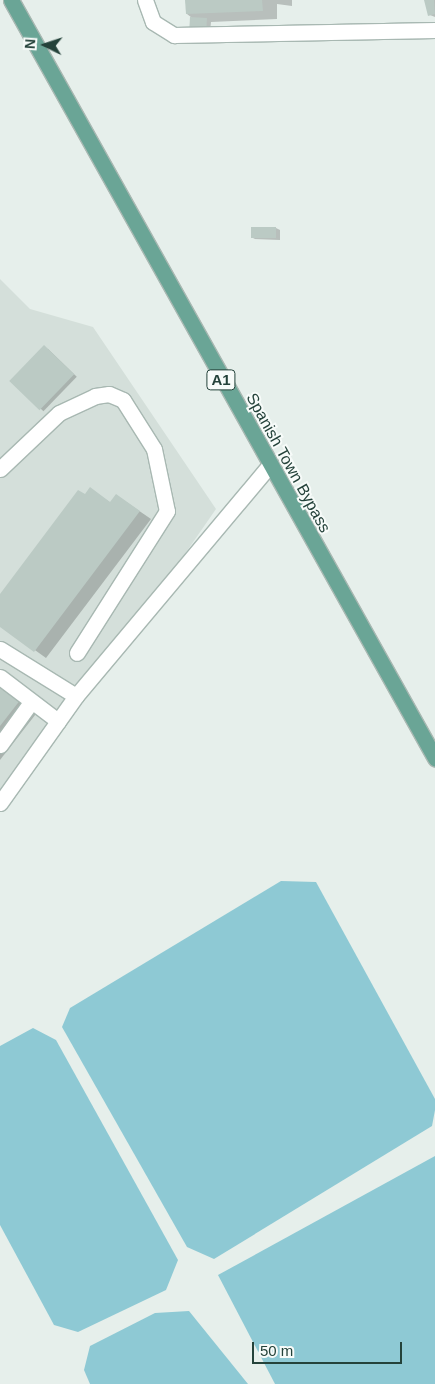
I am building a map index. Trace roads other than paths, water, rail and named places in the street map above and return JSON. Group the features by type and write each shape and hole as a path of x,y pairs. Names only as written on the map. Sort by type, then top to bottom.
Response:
{"main road":[{"name":"Spanish Town Bypass","path":"11,0 269,466 435,758"}],"lane":[{"path":"145,0 153,22 174,34 435,30"},
{"path":"0,469 59,413 95,396 109,394 123,400 154,449 168,511 77,652"},
{"path":"0,803 76,696 269,466"},
{"path":"0,648 47,681 76,696"},
{"path":"0,677 58,721"},
{"path":"0,745 31,702"}],"water":[{"path":"281,881 316,882 435,1099 435,1110 432,1126 214,1259 187,1247 62,1027 70,1008"},
{"path":"33,1028 56,1040 178,1260 166,1290 78,1332 54,1325 0,1225 0,1046"},
{"path":"435,1156 435,1384 275,1384 218,1275"},
{"path":"189,1311 248,1384 90,1384 84,1370 90,1346 155,1313"}]}
